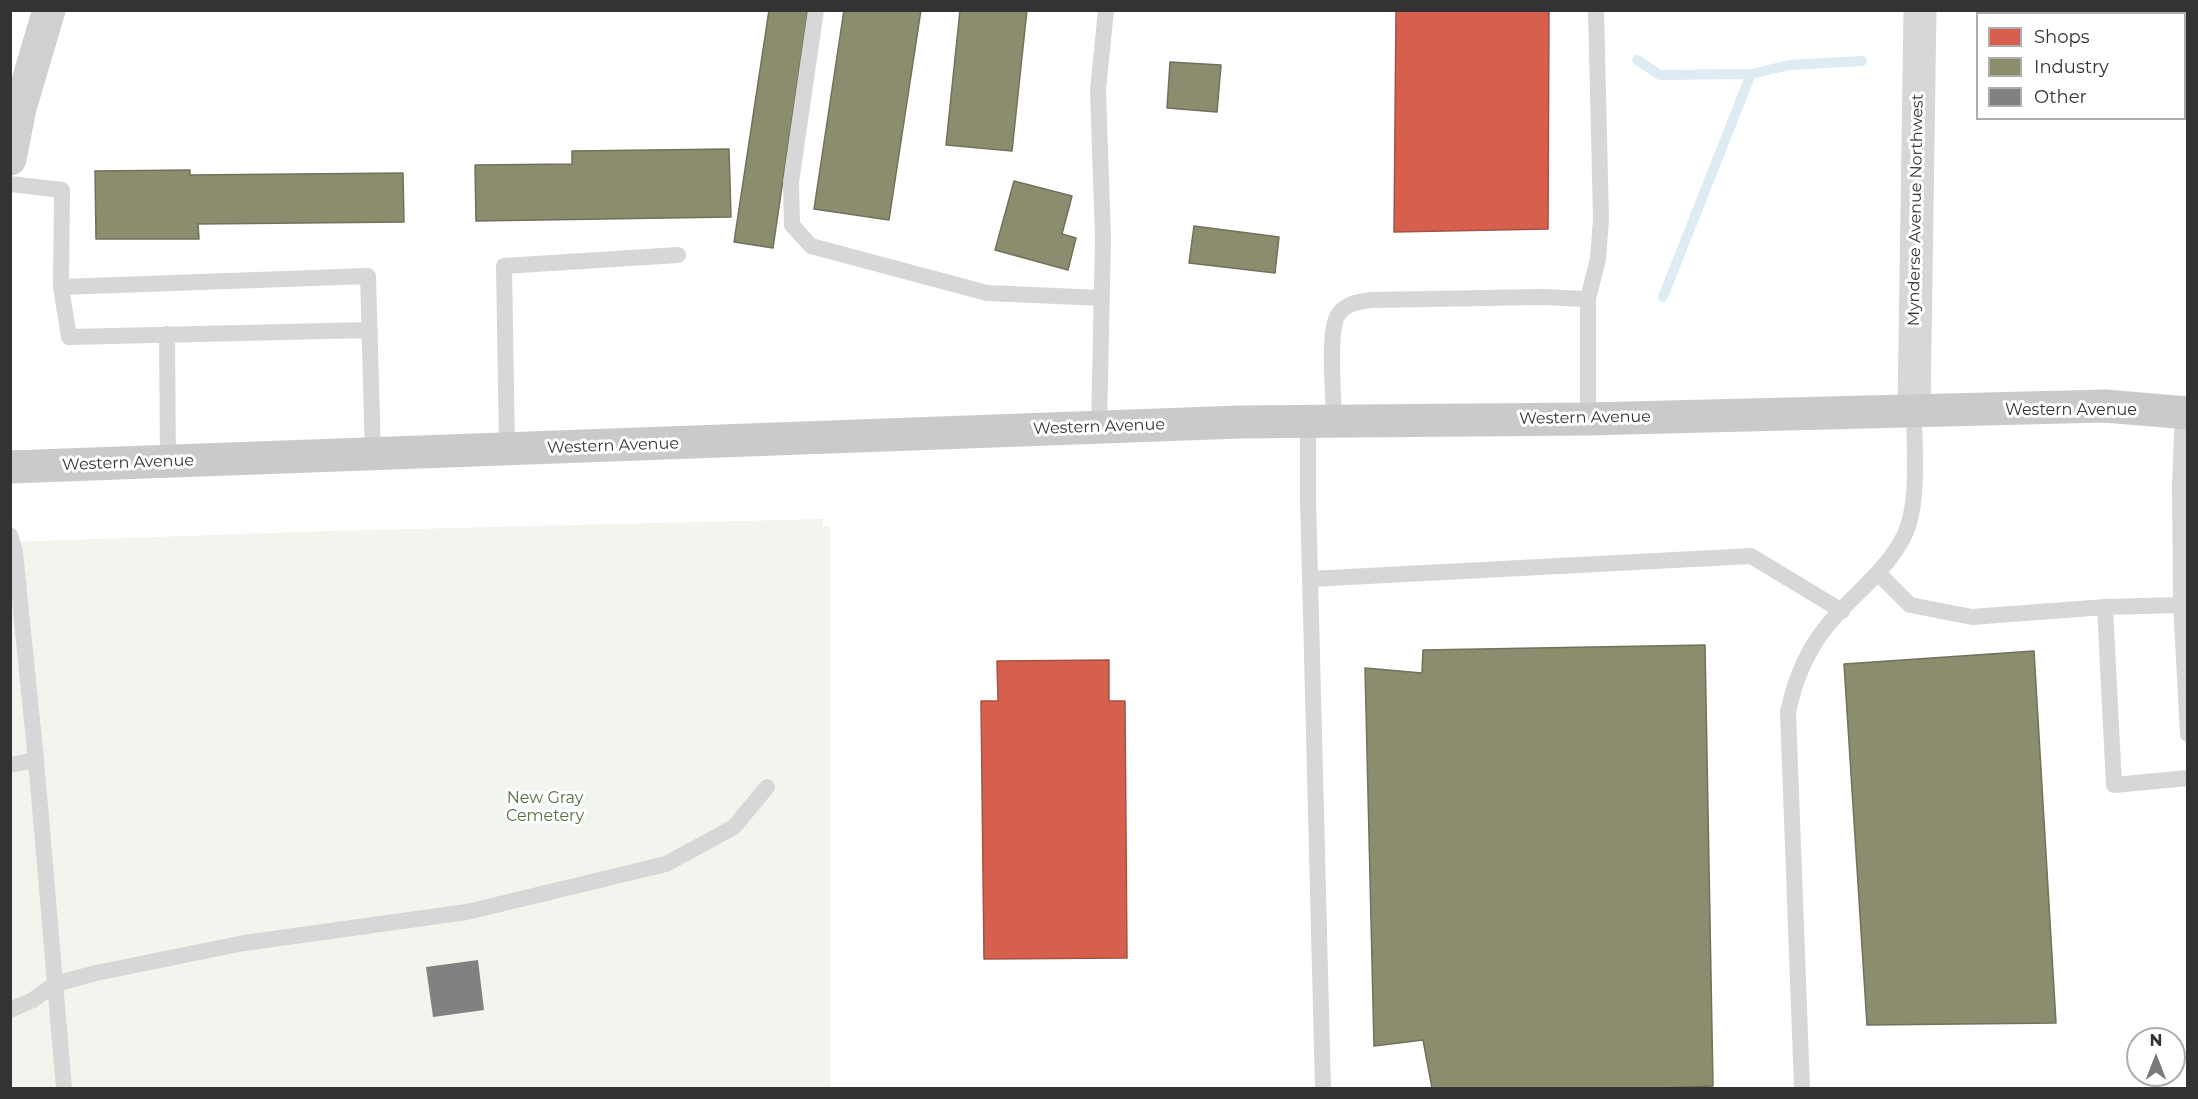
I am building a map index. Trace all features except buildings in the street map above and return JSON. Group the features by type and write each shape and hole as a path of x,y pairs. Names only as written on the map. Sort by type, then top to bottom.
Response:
{"main road":[{"name":"Western Avenue","path":"10,467 1240,422 1588,419 2105,406 2185,413"}],"street":[{"path":"10,159 20,108 49,10"},
{"name":"Mynderse Avenue Northwest","path":"1914,410 1920,10"}],"lane":[{"path":"816,10 791,182 792,225 811,246 987,293 1102,298"},
{"path":"1099,428 1103,239 1098,90 1106,10"},
{"path":"1588,419 1588,299 1598,259 1601,219 1596,10"},
{"path":"10,184 62,190 61,287 69,337 370,330"},
{"path":"507,450 504,266 678,255"},
{"path":"61,287 368,276 374,454"},
{"path":"1323,1089 1311,579 1321,421 1332,330 1338,315 1351,303 1371,300 1542,297 1588,299"},
{"path":"167,334 168,461"},
{"path":"1802,1089 1788,712 1795,681 1817,639 1879,574 1905,535 1914,494 1914,410"},
{"path":"2185,413 2180,484 2181,604 2187,734"},
{"path":"10,535 15,552 36,760 64,1089"},
{"path":"1311,579 1751,556 1842,611"},
{"path":"1879,574 1910,605 1972,617 2181,604"},
{"path":"2104,608 2114,784 2187,778"},
{"path":"10,765 36,760"},
{"path":"10,1010 33,1000 55,984 96,973 244,943 467,912 666,864 734,827 767,788"}],"green space":[{"name":"New Gray Cemetery","path":"823,519 823,526 830,526 830,1088 11,1088 10,542 331,531"}],"waterway":[{"path":"1637,60 1660,75 1751,74 1789,65 1862,61"},
{"path":"1663,297 1751,74"}]}
